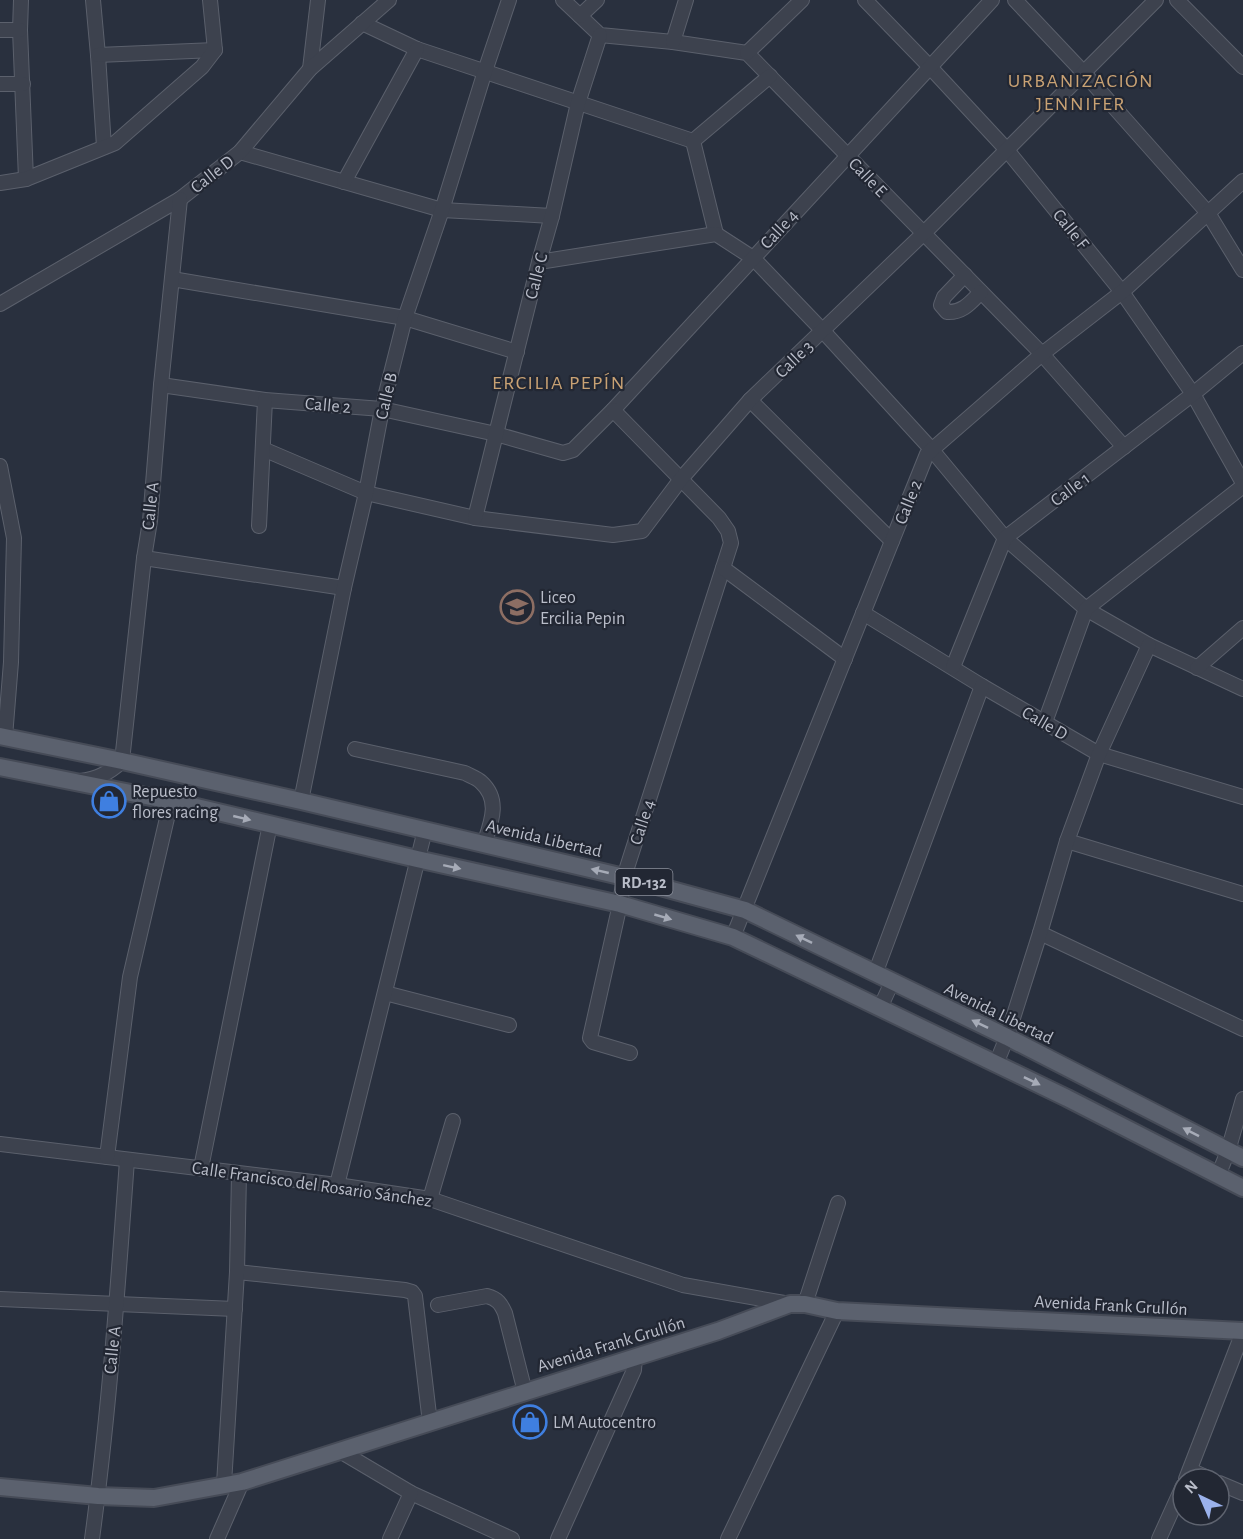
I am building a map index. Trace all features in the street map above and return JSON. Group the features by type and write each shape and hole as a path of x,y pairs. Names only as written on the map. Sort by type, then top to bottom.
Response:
{"main road":[{"name":"Avenida Libertad","path":"2,736 425,830 624,877 745,910 1007,1037 1236,1154"},
{"name":"RD-132","path":"0,767 171,801 620,904 733,937 996,1064 1243,1188"},
{"name":"Avenida Frank Grullón","path":"0,1487 98,1496 154,1498 242,1482 797,1304 837,1311 1243,1332"}],"street":[{"path":"21,0 20,30 26,179"},
{"path":"93,0 104,147"},
{"path":"0,183 26,179 115,143 202,67 214,50 210,0"},
{"path":"310,69 318,0"},
{"name":"Calle D","path":"0,304 180,199 240,152 310,69 389,0"},
{"name":"Calle B","path":"301,801 382,409 405,318 509,0"},
{"path":"563,0 600,35 673,42 747,53 802,0"},
{"path":"580,16 597,0"},
{"path":"673,42 686,0"},
{"name":"Calle F","path":"865,0 1007,150 1122,292 1193,394 1243,485"},
{"name":"Calle 4","path":"563,453 573,450 613,410 992,0"},
{"path":"1015,0 1083,72 1208,213 1243,270"},
{"name":"Calle 3","path":"263,449 366,493 475,518 613,535 642,531 681,479 750,400 924,233 1156,0"},
{"path":"1177,0 1243,67"},
{"path":"362,23 417,50 693,141"},
{"path":"0,30 20,30"},
{"name":"Calle C","path":"475,518 552,216 578,104 600,35"},
{"path":"98,55 214,50"},
{"path":"344,182 417,50"},
{"name":"Calle E","path":"747,53 1042,354 1124,447"},
{"path":"693,141 770,76"},
{"path":"0,84 23,84"},
{"path":"693,141 716,234"},
{"path":"240,152 442,210 552,216"},
{"name":"Calle 2","path":"733,937 927,454 1042,354 1122,292 1243,181"},
{"name":"Calle A","path":"122,761 150,521 180,199"},
{"path":"539,262 716,234 753,258 932,450 1005,538 1086,609 1149,645 1243,688"},
{"path":"965,275 944,297 941,305 947,312 956,312 965,308 981,292"},
{"path":"172,279 405,318 517,352"},
{"name":"Calle 1","path":"1005,538 1243,353"},
{"name":"Calle 2","path":"161,386 265,400 382,409 496,434 563,453"},
{"path":"260,526 265,400"},
{"path":"750,400 892,541"},
{"path":"613,410 728,531 731,543 723,568 844,659"},
{"path":"0,466 14,538 11,662 2,736"},
{"path":"1045,722 1086,609 1243,485"},
{"path":"953,667 1005,538"},
{"path":"144,558 344,588"},
{"name":"Calle 4","path":"630,1053 593,1042 590,1038 624,877 723,568"},
{"name":"Calle D","path":"863,613 1099,754 1243,797"},
{"path":"1197,668 1243,628"},
{"path":"996,1064 1007,1037 1067,841 1099,754 1149,645"},
{"path":"875,974 982,686"},
{"path":"355,749 465,773 481,782 492,795 494,811 484,844"},
{"path":"75,782 100,776 122,761"},
{"path":"108,1157 130,977 171,801"},
{"path":"201,1168 270,824"},
{"path":"337,1185 425,830"},
{"path":"1067,841 1243,894"},
{"path":"1040,933 1243,1029"},
{"path":"880,1008 892,982"},
{"path":"385,993 509,1025"},
{"path":"1218,1176 1236,1154 1243,1099"},
{"path":"430,1199 453,1121"},
{"name":"Calle Francisco del Rosario Sánchez","path":"0,1144 337,1185 430,1199 683,1285 797,1304"},
{"name":"Calle A","path":"92,1539 117,1304 127,1160"},
{"path":"224,1484 237,1272 239,1174"},
{"path":"797,1304 838,1203"},
{"path":"237,1272 412,1292 415,1296 430,1422"},
{"path":"438,1305 487,1296 501,1303 525,1392"},
{"path":"0,1299 235,1309"},
{"path":"729,1539 837,1311"},
{"path":"1191,1467 1243,1332"},
{"path":"558,1539 634,1370 634,1357"},
{"path":"340,1451 411,1493 512,1539"},
{"path":"217,1539 242,1482"},
{"path":"390,1539 411,1493"},
{"path":"1159,1539 1171,1512"}],"place":[{"name":"Liceo Ercilia Pepin","path":"517,607"},
{"name":"Repuesto flores racing","path":"109,801"},
{"name":"LM Autocentro","path":"530,1422"}],"district":[{"name":"URBANIZACIÓN JENNIFER","path":"1081,92"},
{"name":"ERCILIA PEPÍN","path":"559,382"}]}
